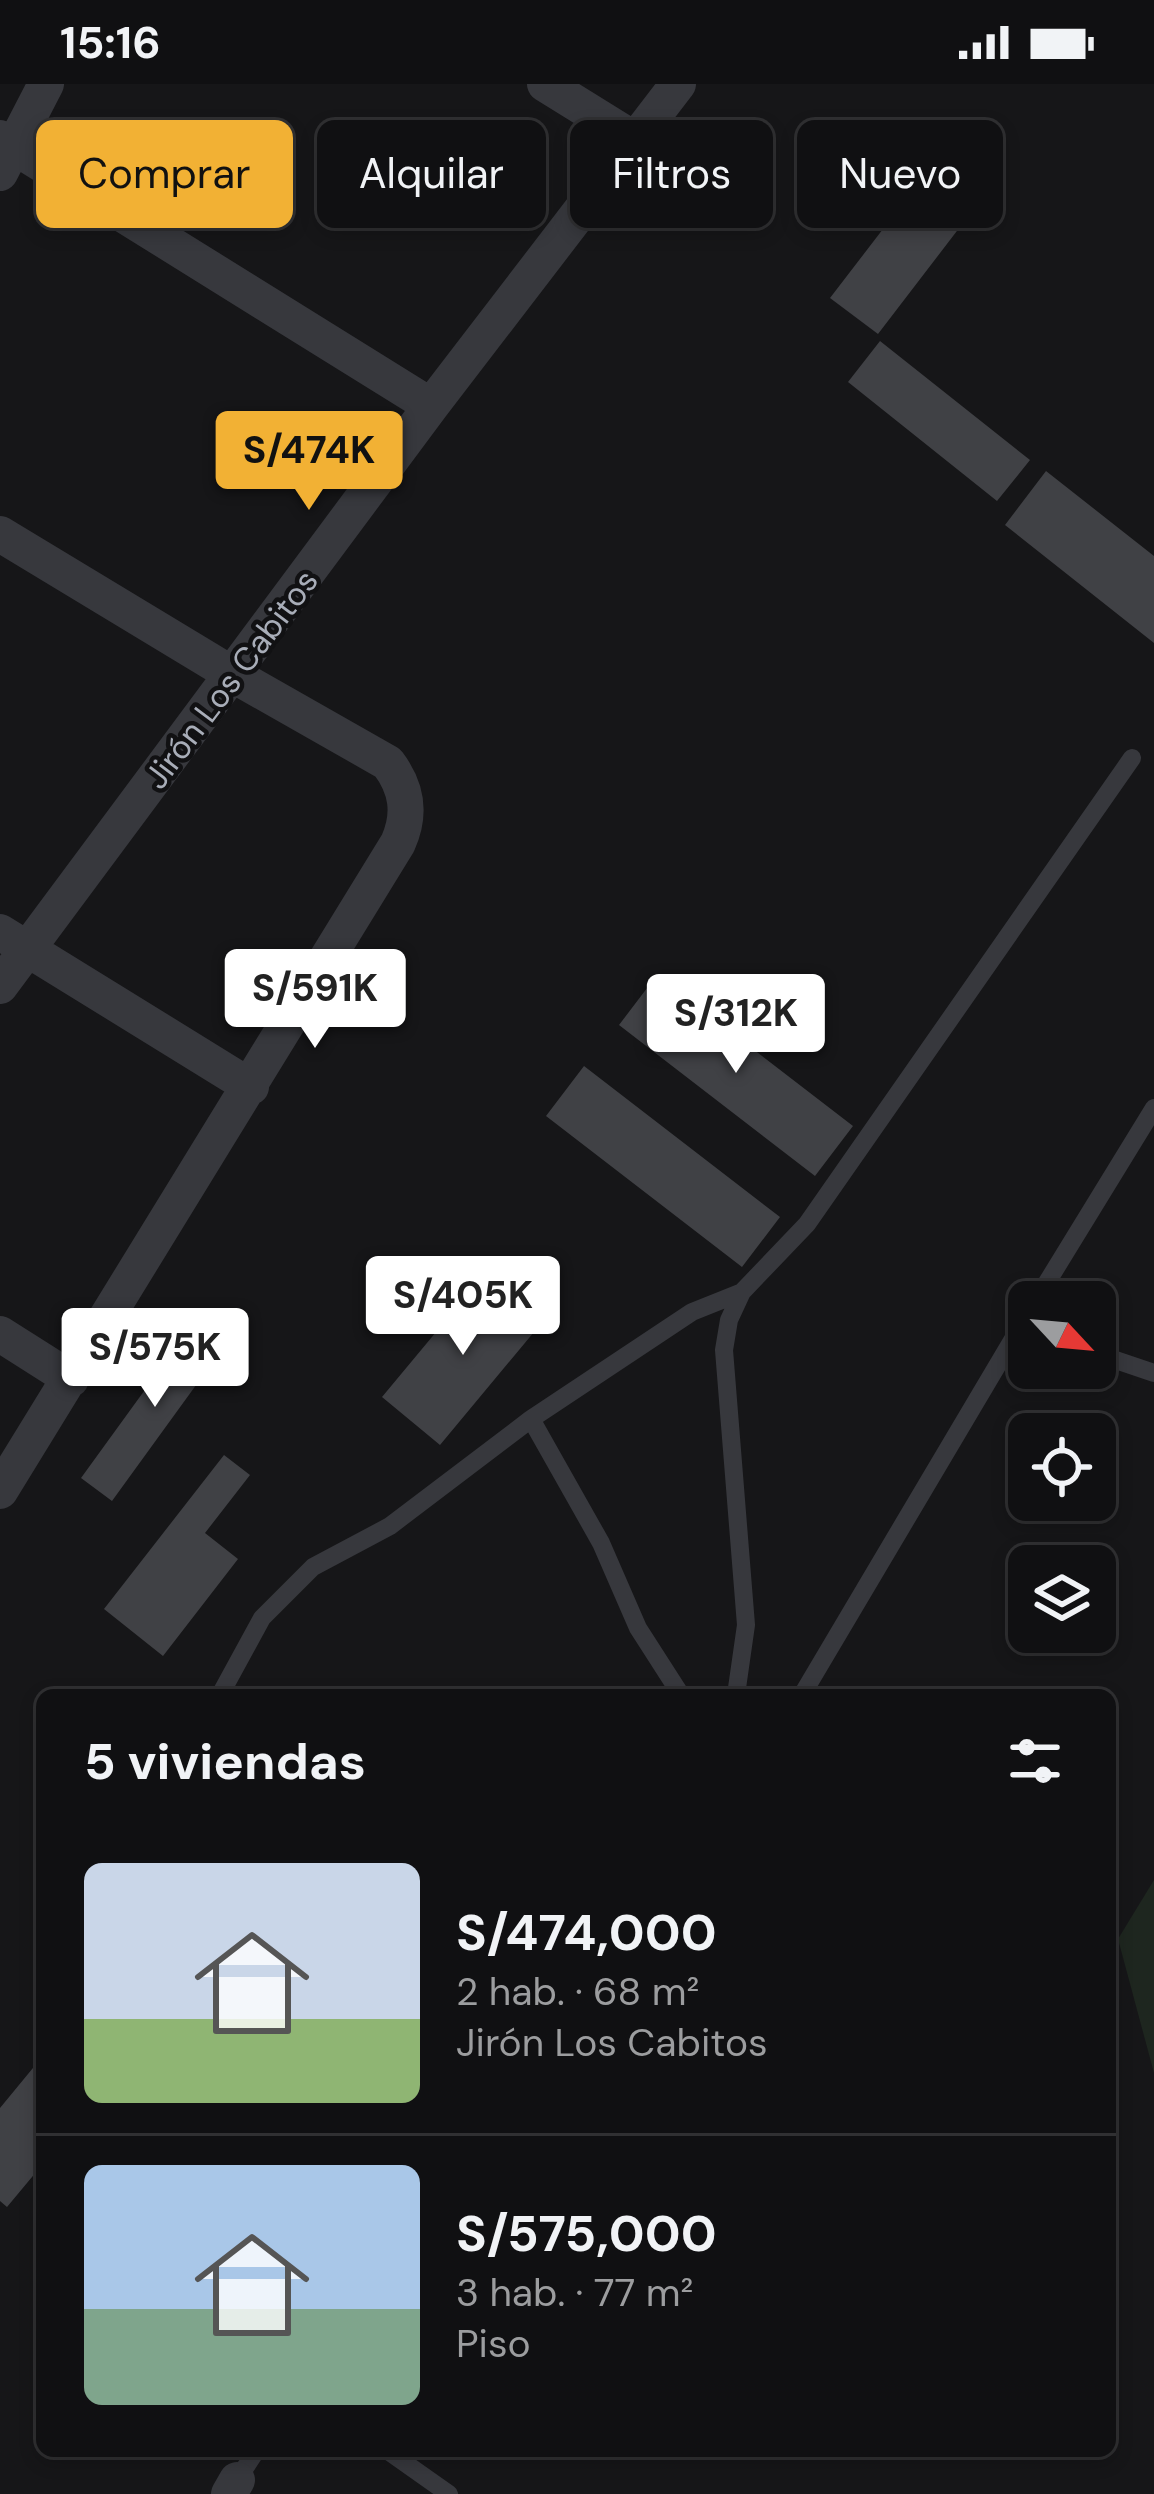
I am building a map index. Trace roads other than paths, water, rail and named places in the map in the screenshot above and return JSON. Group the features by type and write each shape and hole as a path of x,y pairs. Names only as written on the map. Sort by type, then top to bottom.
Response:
{"street":[{"path":"46,84 5,152 431,406"},
{"path":"545,84 603,120"},
{"name":"Jirón Los Cabitos","path":"652,120 678,84"},
{"name":"Jirón Los Cabitos","path":"0,986 14,940 235,676 431,406 570,227"},
{"path":"0,534 388,763 406,802 398,843 0,1491"},
{"path":"14,940 251,1087"},
{"path":"0,1334 71,1379"}],"lane":[{"path":"737,1689 746,1625 724,1350 729,1320 742,1292 807,1224 1132,758"},
{"path":"1048,1281 1154,1108"},
{"path":"223,1689 262,1618 313,1568 390,1526 531,1419 692,1312 742,1292"},
{"path":"806,1689 1008,1353"},
{"path":"1116,1360 1154,1373"},
{"path":"531,1419 601,1543 638,1628 677,1689"},
{"path":"396,2457 448,2494"}]}
